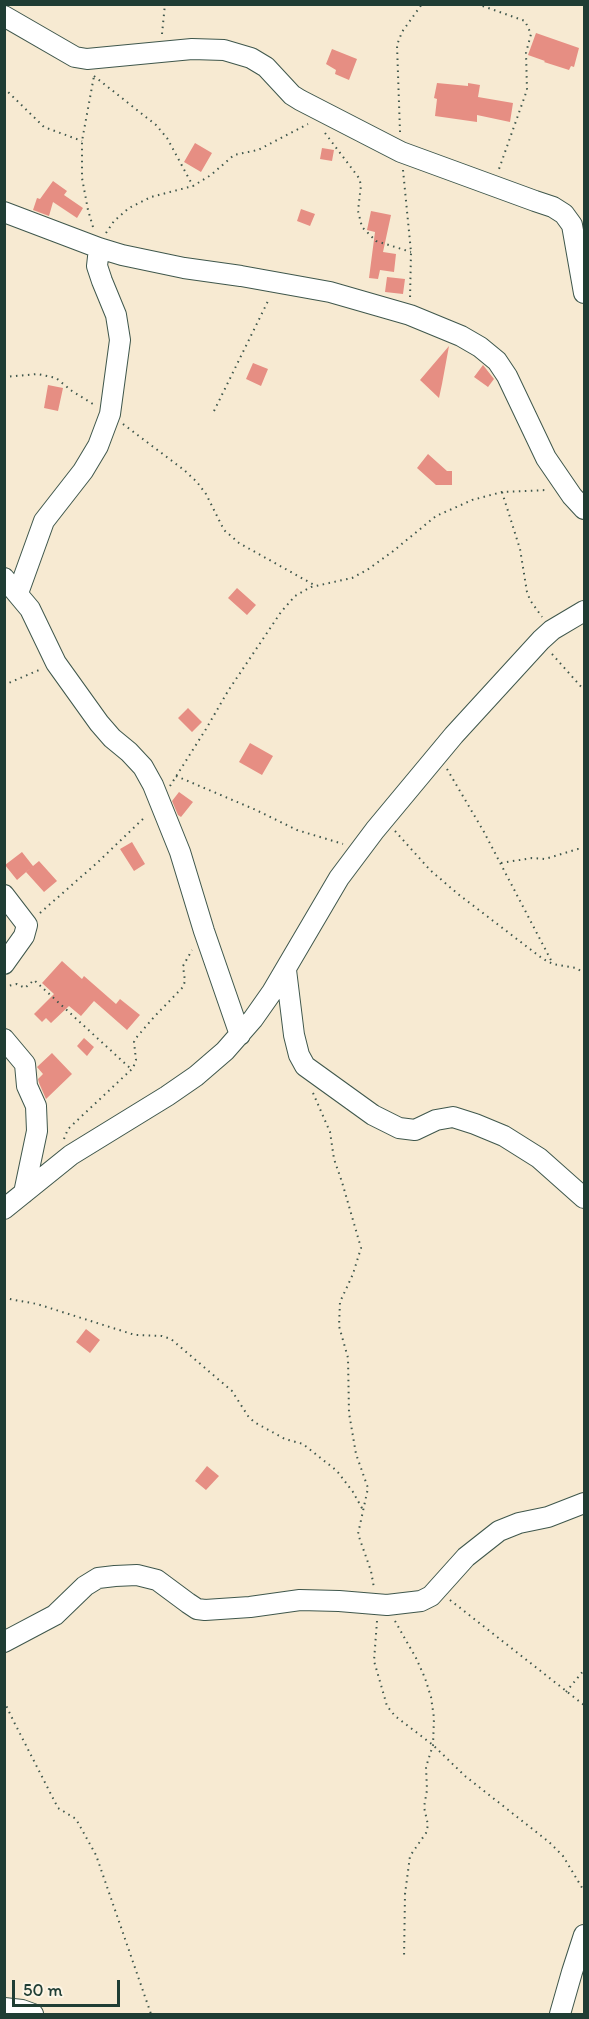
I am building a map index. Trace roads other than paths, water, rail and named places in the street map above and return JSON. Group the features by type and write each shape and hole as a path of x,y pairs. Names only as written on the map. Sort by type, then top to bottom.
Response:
{"street":[{"path":"4,16 75,57 87,59 192,49 224,50 251,58 266,67 292,95 401,152 553,207 564,214 572,225 585,293"},
{"path":"4,212 173,266 330,292 410,315 461,336 480,347 497,361 507,376 546,458 578,503"},
{"path":"18,593 44,521 60,502 98,446 110,414 120,340 116,315 98,266 100,244"},
{"path":"4,578 30,609 56,663 99,723 143,767 153,785 180,852 204,931 240,1035"},
{"path":"4,1209 71,1155 196,1076 225,1051 253,1019 286,970 339,878 438,753 547,635 585,611"},
{"path":"4,895 27,925 24,936 4,964"},
{"path":"286,970 294,1035 299,1055 305,1066 373,1115 399,1128 415,1130 436,1120 453,1117 504,1136 538,1158 585,1198"},
{"path":"4,1040 25,1064 27,1086 36,1106 37,1131 24,1193"},
{"path":"4,1642 55,1616 86,1586 98,1578 115,1576 137,1575 157,1580 188,1603 205,1610 300,1600 382,1605 421,1602 431,1596 466,1557 499,1531 519,1523 548,1517 585,1503"},
{"path":"561,2014 585,1935"},
{"path":"4,2008 33,2014"}]}
